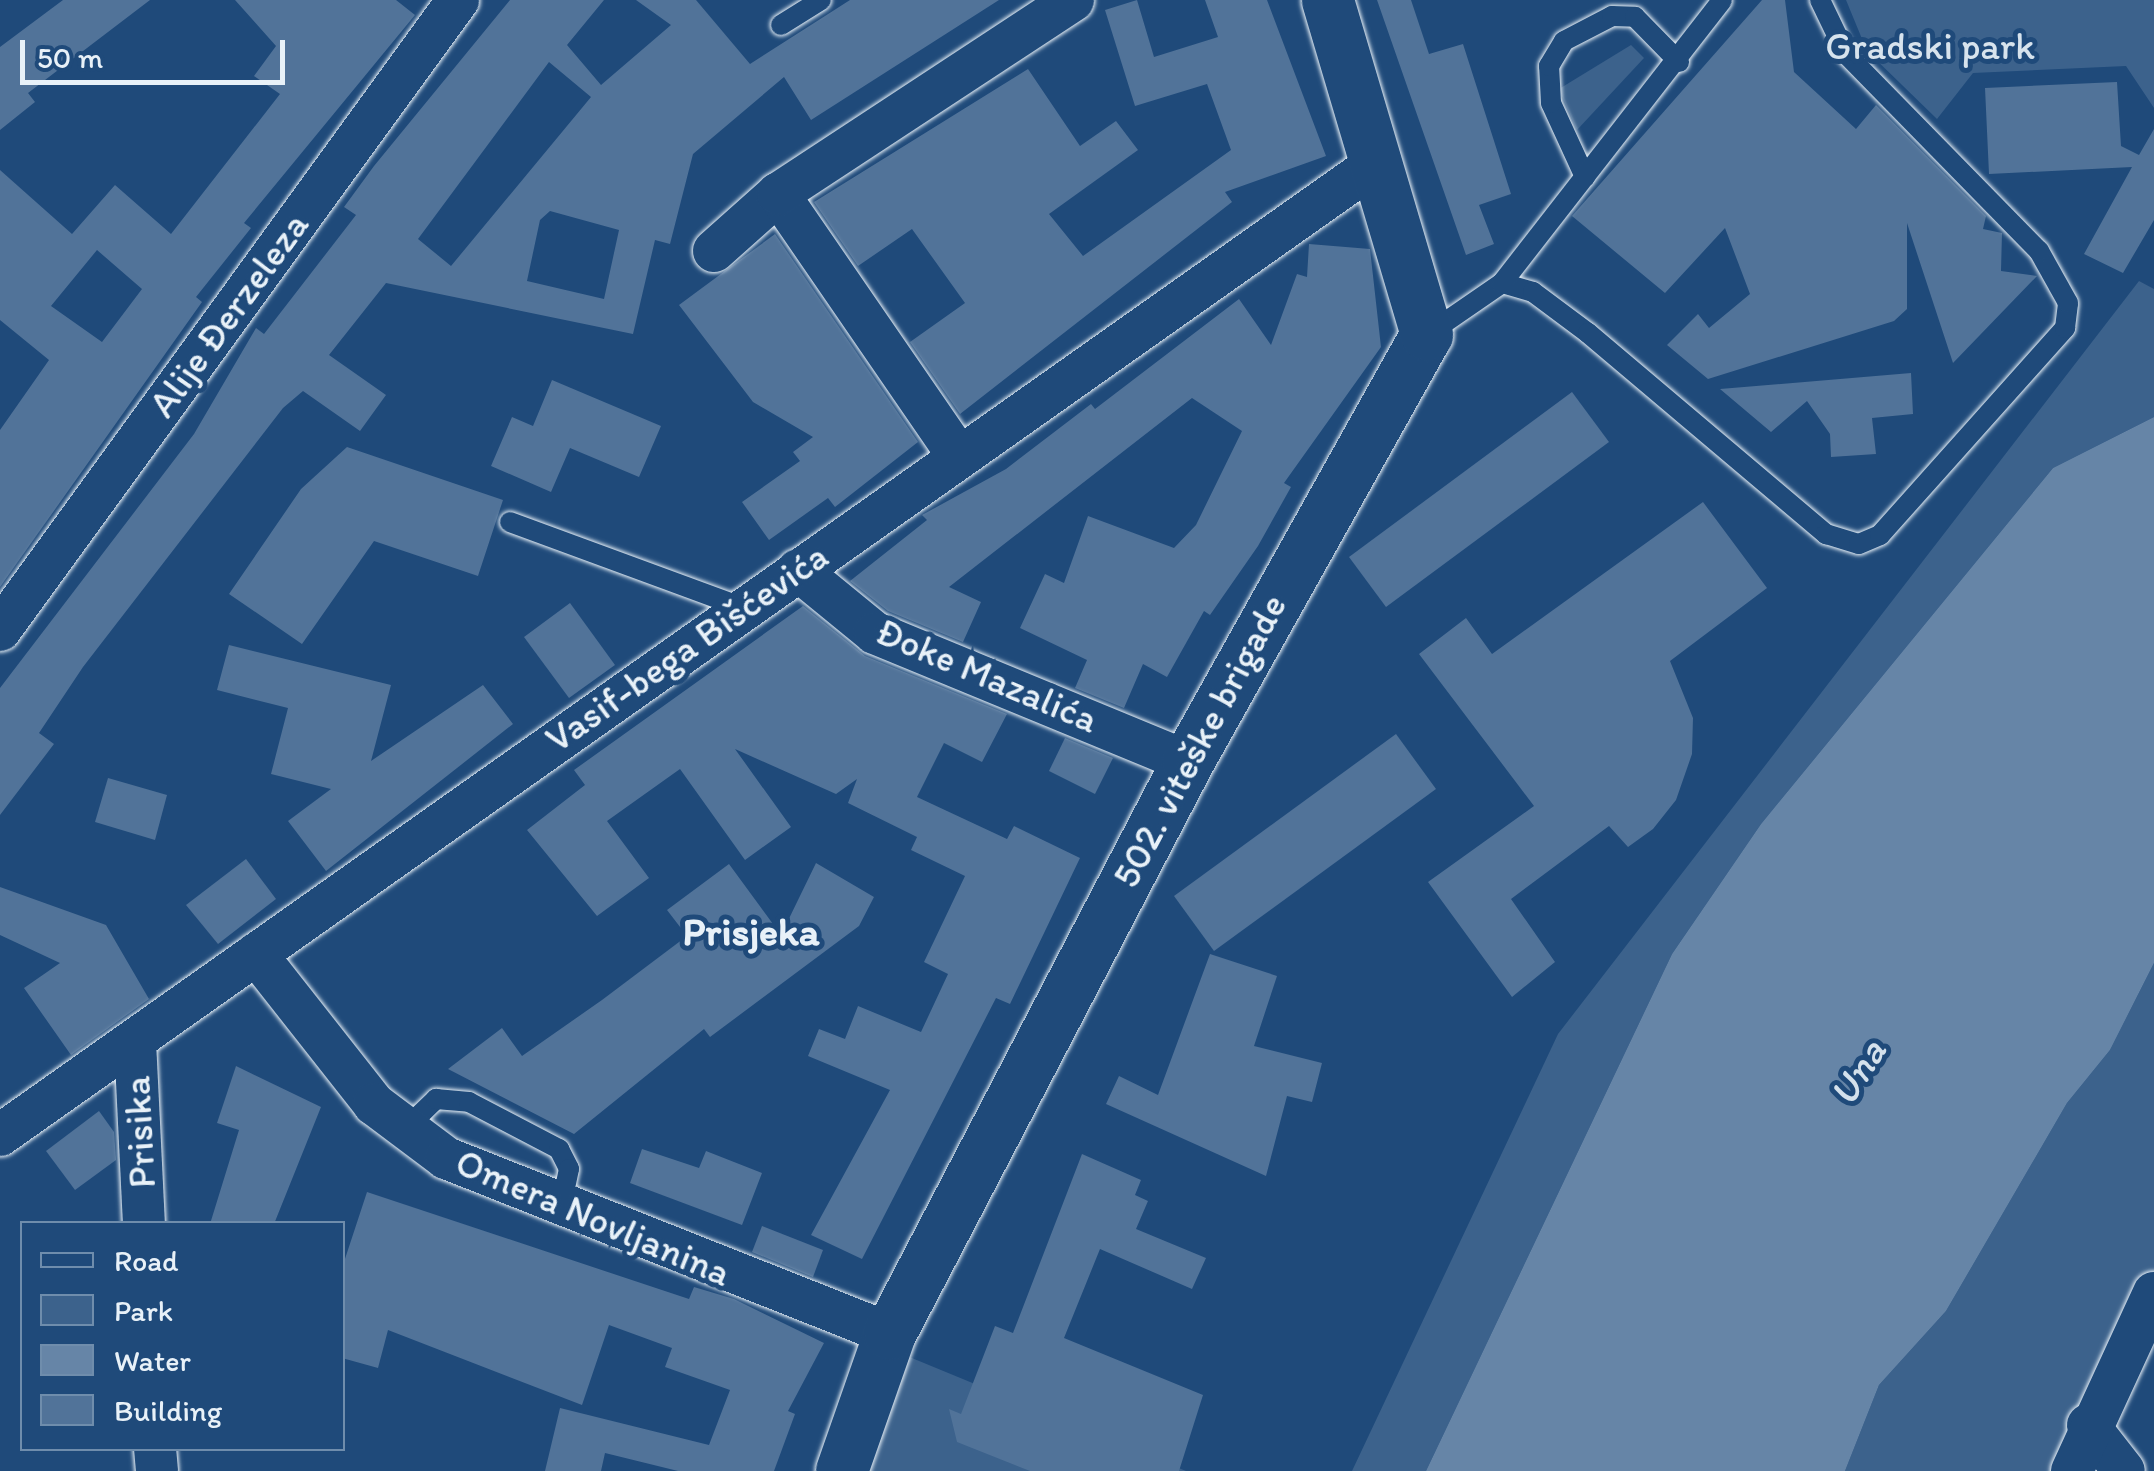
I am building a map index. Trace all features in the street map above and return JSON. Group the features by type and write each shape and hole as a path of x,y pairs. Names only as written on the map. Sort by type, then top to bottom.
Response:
{"street":[{"name":"Alije Đerzeleza","path":"0,630 458,0"},
{"path":"1328,0 1427,335"},
{"path":"714,251 778,194 1064,2"},
{"name":"Vasif-bega Bišćevića","path":"0,1136 956,454 1377,163"},
{"path":"778,194 956,454"},
{"name":"502. viteške brigade","path":"842,1471 890,1334 1188,762 1427,335"},
{"name":"Đoke Mazalića","path":"798,570 875,633 1188,762"},
{"name":"Omera Novljanina","path":"256,954 374,1104 446,1158 560,1210 890,1334"},
{"name":"Prisika","path":"135,1041 144,1221"},
{"path":"2072,1471 2088,1425 2154,1294"},
{"path":"2088,1425 2124,1471"}],"lane":[{"path":"782,25 822,0"},
{"path":"1427,335 1502,283 1679,62 1722,0"},
{"path":"1502,283 1533,292 1588,333 1826,534 1860,544 1880,535 2064,328 2068,304 2039,251 1846,54 1820,0"},
{"path":"1585,177 1552,103 1548,66 1564,42 1612,16 1634,17 1679,62"},
{"path":"510,522 744,608"},
{"path":"406,1128 450,1096 559,1149 569,1169 560,1210"}],"green space":[{"name":"Gradski park","path":"1846,0 2154,0 2154,108 2126,66 1973,73 1937,119 1867,51"},
{"path":"1631,45 1644,58 1577,130 1559,89"},
{"path":"2139,281 2154,289 2154,417 2053,468 1761,824 1672,954 1426,1471 1352,1471 1558,1034"},
{"path":"2154,963 2154,1293 2072,1471 1845,1471 1879,1385 1946,1311 2067,1103 2110,1050"},
{"path":"907,1356 1186,1471 861,1471"}],"water":[{"name":"Una","path":"2154,417 2154,963 2110,1050 2067,1103 1946,1311 1879,1385 1845,1471 1426,1471 1672,954 1761,824 2053,468"}],"building":[{"path":"63,0 150,0 28,93 35,102 0,130 0,47"},
{"path":"235,0 396,0 415,15 244,223 251,228 196,297 202,302 0,587 0,430 49,360 0,320 0,170 72,234 115,185 171,234 280,94 254,76 276,46","holes":["97,250 142,289 102,342 51,306"]},
{"path":"510,0 604,0 567,45 601,85 671,25 636,0 696,0 750,64 850,0 999,0 811,120 784,77 693,154 670,244 655,240 633,334 386,283 329,355 386,395 360,431 303,391 283,408 83,667 39,733 54,744 0,815 0,688 194,434 256,328 264,334 356,215 344,207","holes":["549,62 591,97 451,266 418,239","550,211 619,230 604,299 527,281 540,220"]},
{"path":"1137,0 1154,57 1218,37 1205,0 1267,0 1326,156 1225,192 1232,202 960,414 910,342 965,303 912,229 858,266 814,202 1028,69 1080,146 1116,121 1138,150 1049,214 1083,256 1231,150 1207,84 1135,106 1105,10"},
{"path":"1377,0 1411,0 1429,54 1463,44 1511,194 1479,205 1494,244 1466,255"},
{"path":"1762,0 1785,0 1794,72 1856,129 1876,105 1986,216 1983,229 2002,233 2001,271 2037,276 1953,363 1907,223 1907,309 1894,321 1708,379 1667,345 1698,314 1709,328 1750,294 1725,228 1665,293 1572,216"},
{"path":"2117,82 2121,146 2139,155 2154,129 2154,220 2123,273 2084,254 2132,167 1989,174 1985,88"},
{"path":"775,234 918,442 835,507 828,498 769,540 742,502 800,461 793,452 813,437 753,402 679,305"},
{"path":"1309,244 1370,249 1381,347 1284,483 1291,487 1258,546 1210,615 1204,611 1167,677 1143,664 1124,708 1075,688 1087,660 1020,628 1045,574 1064,583 1088,516 1174,548 1196,525 1242,431 1192,398 949,587 981,602 963,642 888,611 850,581 927,520 922,515 1006,469 1091,404 1095,409 1239,299 1271,345 1297,274 1307,277"},
{"path":"1911,373 1913,414 1872,418 1876,454 1831,457 1830,434 1807,401 1771,432 1720,389"},
{"path":"552,380 661,426 639,477 570,448 551,492 491,466 512,417 533,426"},
{"path":"1572,392 1609,442 1386,607 1349,557"},
{"path":"347,447 503,500 478,576 374,541 302,644 229,594 301,489"},
{"path":"1703,502 1767,588 1670,661 1693,718 1692,754 1676,800 1653,829 1628,847 1609,826 1511,899 1555,962 1512,997 1428,882 1534,806 1419,654 1466,618 1492,654"},
{"path":"570,603 615,665 569,698 524,637"},
{"path":"803,606 865,656 1007,714 982,762 944,743 917,797 1007,839 1014,826 1080,858 1010,1004 996,998 862,1259 811,1235 890,1090 808,1056 819,1029 845,1039 858,1006 921,1032 948,974 924,962 965,876 911,850 917,837 848,803 857,779 836,794 735,749 791,827 745,860 680,769 607,821 649,878 597,916 527,830 585,785 574,770"},
{"path":"229,645 391,685 371,761 483,685 513,724 326,871 288,821 331,789 271,774 288,708 217,690"},
{"path":"1396,734 1436,789 1214,951 1174,896"},
{"path":"1065,738 1113,758 1095,794 1049,771"},
{"path":"108,778 167,795 155,840 95,822"},
{"path":"246,859 276,899 218,944 186,905"},
{"path":"816,863 874,897 859,926 710,1037 704,1029 574,1134 448,1069 502,1028 522,1056 602,1000 687,936 667,910 729,864 781,935"},
{"path":"0,887 106,925 149,999 71,1055 24,988 60,963 0,935"},
{"path":"1210,954 1277,976 1254,1046 1322,1063 1312,1102 1287,1096 1266,1176 1106,1104 1119,1076 1158,1095"},
{"path":"236,1066 321,1107 275,1221 211,1221 239,1130 217,1123"},
{"path":"99,1111 114,1132 116,1160 75,1190 46,1151"},
{"path":"642,1149 699,1168 706,1151 762,1173 742,1225 630,1183"},
{"path":"1082,1154 1141,1180 1135,1195 1148,1201 1136,1229 1206,1258 1192,1289 1100,1249 1064,1338 1203,1395 1179,1471 1030,1471 957,1442 949,1409 961,1414 995,1326 1013,1333"},
{"path":"367,1192 689,1299 694,1287 734,1299 824,1343 788,1411 795,1414 774,1471 678,1471 605,1453 601,1471 545,1471 560,1408 709,1445 730,1390 665,1367 672,1348 609,1325 582,1405 388,1330 378,1368 345,1359 345,1259"},
{"path":"762,1226 823,1250 813,1277 752,1252"}],"district":[{"name":"Prisjeka","path":"751,931"}]}
